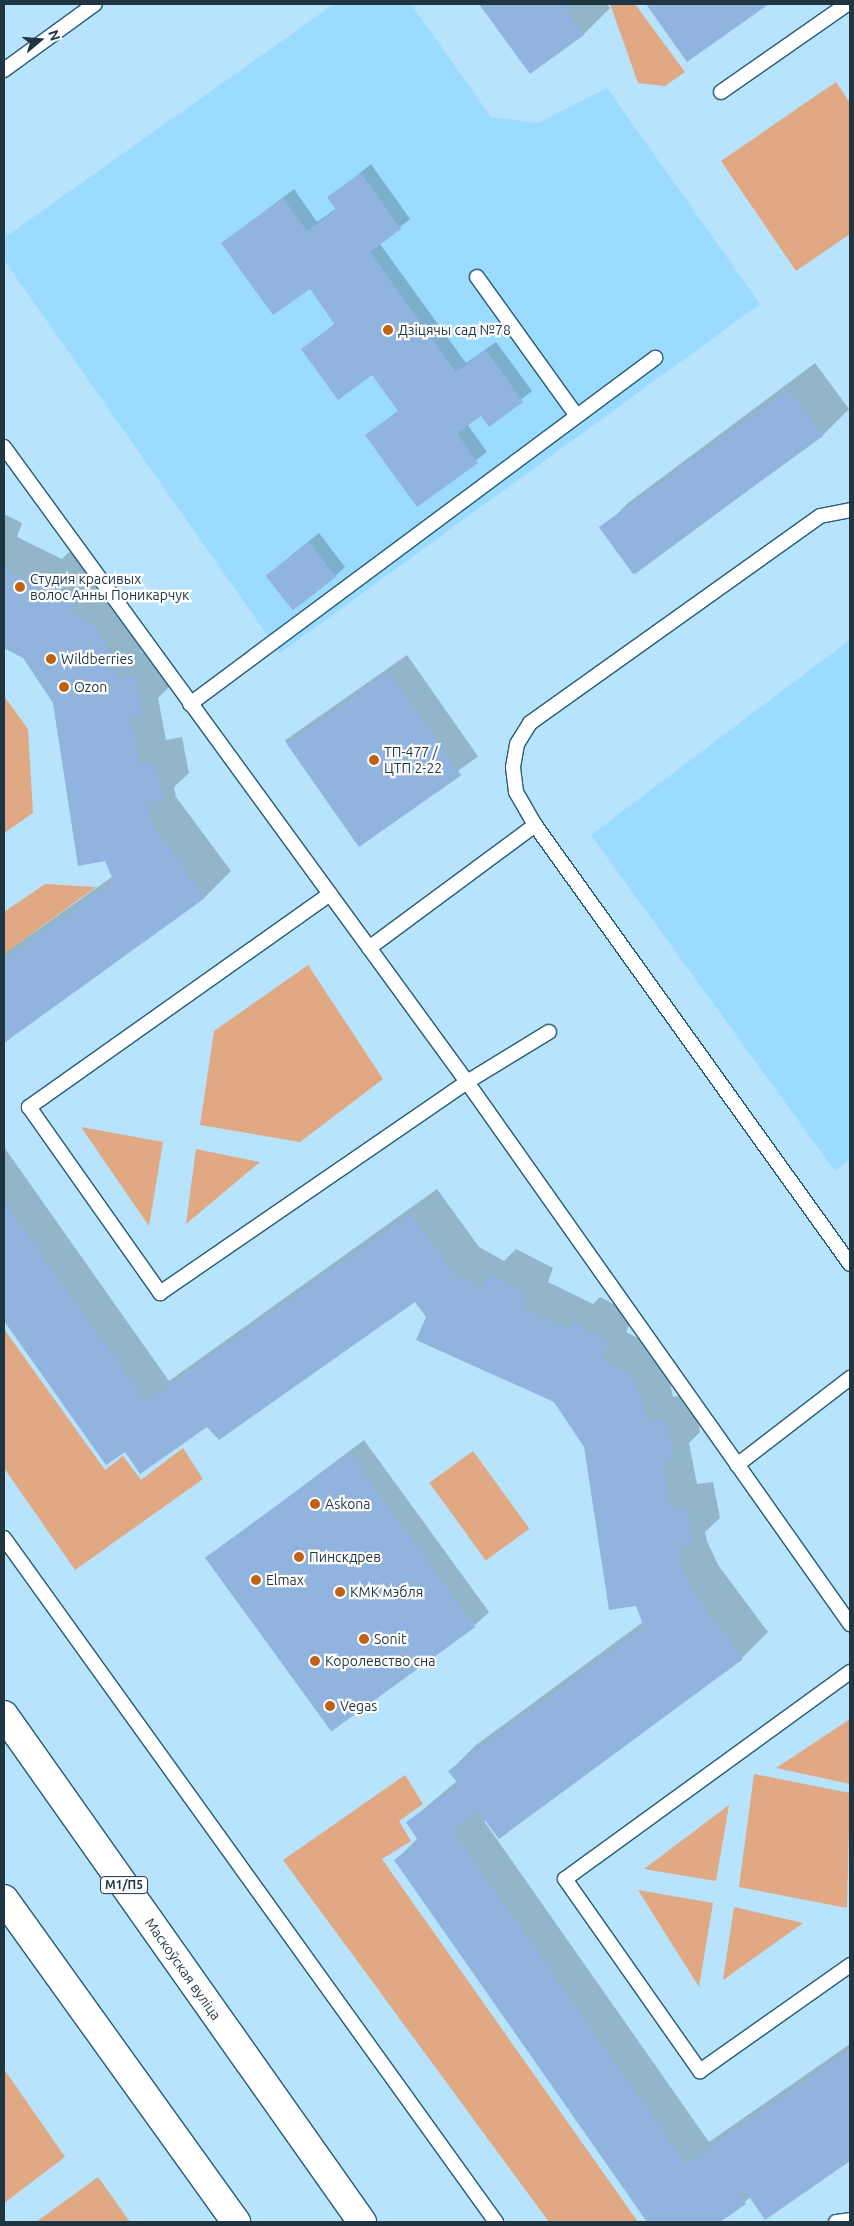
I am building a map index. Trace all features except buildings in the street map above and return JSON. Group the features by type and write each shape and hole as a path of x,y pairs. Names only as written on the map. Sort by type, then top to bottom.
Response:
{"highway":[{"name":"Маскоўская вуліца","path":"5,1718 362,2222"},
{"path":"4,1899 236,2222"}],"lane":[{"path":"4,70 95,4"},
{"path":"721,92 847,4"},
{"path":"477,277 576,415"},
{"path":"190,704 655,358"},
{"path":"4,447 467,1082 850,1624"},
{"path":"850,510 820,516 530,723 517,744 513,767 516,792 535,826 850,1264"},
{"path":"369,948 535,826"},
{"path":"330,894 30,1106 160,1293 467,1082 549,1032"},
{"path":"737,1465 850,1378"},
{"path":"4,1538 496,2222"},
{"path":"850,1672 565,1879 700,2070 850,1964"},
{"path":"836,2222 850,2220"}],"shaded area":[{"name":"Дзіцячы сад №78","path":"334,4 411,4 491,117 538,123 607,88 760,304 280,653 4,260 4,238"},
{"path":"610,4 635,4 685,72 665,86 638,83"},
{"path":"836,82 850,103 850,234 796,271 721,161"},
{"path":"850,640 850,1159 835,1171 591,835"},
{"path":"4,696 28,729 33,813 4,833"},
{"path":"45,884 96,887 4,954 4,912"},
{"path":"308,965 383,1079 300,1142 200,1125 214,1031"},
{"path":"81,1127 163,1142 149,1226"},
{"path":"196,1149 260,1162 186,1224"},
{"path":"4,1329 105,1470 123,1456 141,1480 183,1448 203,1479 75,1570 4,1468"},
{"path":"473,1451 529,1529 486,1560 429,1483"},
{"path":"850,1719 850,1784 776,1768"},
{"path":"754,1774 850,1793 847,1908 739,1887"},
{"path":"405,1775 423,1804 399,1821 411,1841 382,1859 638,2222 549,2222 283,1860"},
{"path":"729,1805 716,1881 644,1869"},
{"path":"638,1890 713,1903 699,1987"},
{"path":"734,1907 803,1923 723,1980"},
{"path":"4,2069 65,2157 4,2203"},
{"path":"98,2177 130,2222 36,2222"}],"place":[{"name":"Дзіцячы сад №78","path":"388,330"},
{"name":"Студия красивых волос Анны Поникарчук","path":"20,587"},
{"name":"Wildberries","path":"51,659"},
{"name":"Ozon","path":"64,687"},
{"name":"ТП-477 / ЦТП 2-22","path":"374,760"},
{"name":"Askona","path":"315,1504"},
{"name":"Пинскдрев","path":"299,1557"},
{"name":"Elmax","path":"256,1580"},
{"name":"КМК мэбля","path":"340,1592"},
{"name":"Sonit","path":"364,1639"},
{"name":"Королевство сна","path":"315,1661"},
{"name":"Vegas","path":"330,1706"}]}
